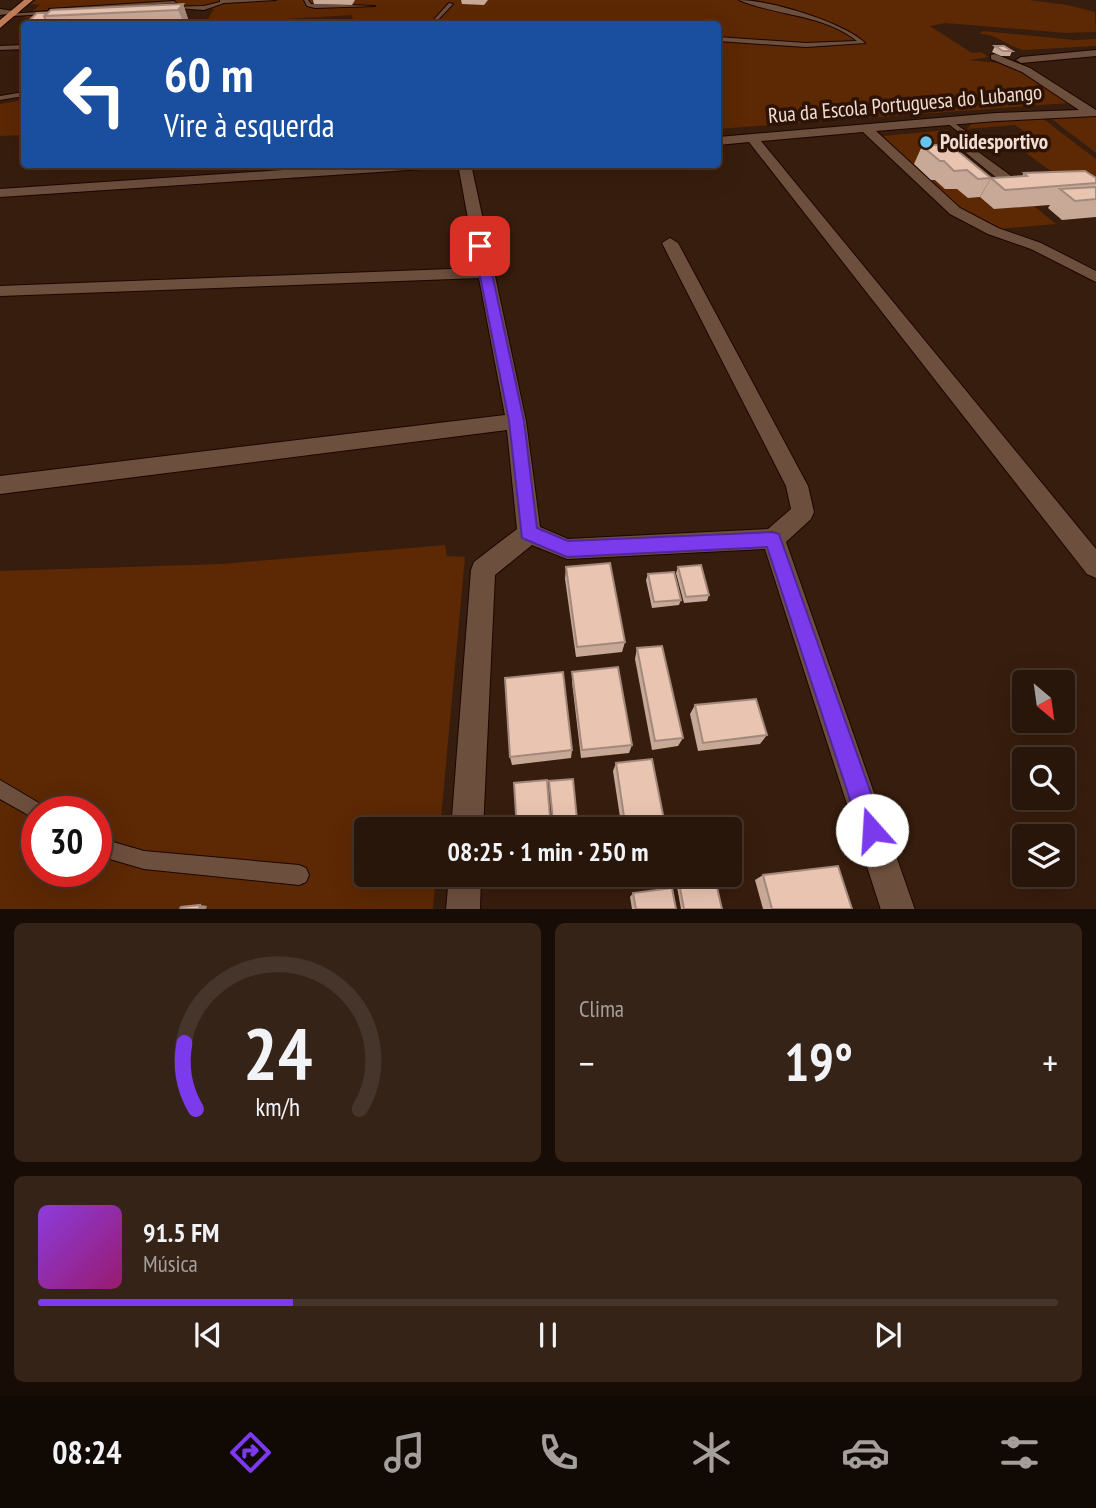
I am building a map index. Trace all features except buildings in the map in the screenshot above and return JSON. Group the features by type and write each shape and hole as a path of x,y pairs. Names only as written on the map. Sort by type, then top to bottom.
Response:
{"main road":[{"path":"0,25 29,0"}],"street":[{"path":"0,12 16,12"},
{"path":"995,57 1022,62 1096,52"},
{"path":"1022,62 1094,113"},
{"name":"Rua da Escola Portuguesa do Lubango","path":"721,141 948,121 1094,113"},
{"path":"866,128 954,211 993,231 1036,246 1096,277"},
{"path":"752,138 1096,567"},
{"path":"970,150 1013,184"},
{"path":"0,193 378,168"},
{"path":"465,168 516,421 528,533"},
{"path":"528,533 567,549 773,540 803,512 797,486 670,243"},
{"path":"0,292 485,273"},
{"path":"0,485 516,421"},
{"path":"468,817 483,570 528,533"},
{"path":"773,540 898,909"},
{"path":"463,909 464,887"}],"lane":[{"path":"16,12 198,0"},
{"path":"16,12 190,6 204,8 222,1 274,0"},
{"path":"306,0 309,5 315,6 372,6"},
{"path":"721,39 806,45 862,43 843,30 813,19 741,0"},
{"path":"435,21 451,4"},
{"path":"0,48 21,47"},
{"path":"0,97 21,94"},
{"path":"948,121 974,141 968,147 970,150"},
{"path":"0,789 21,802"},
{"path":"112,851 144,860 299,875"}],"shaded area":[{"path":"36,0 1029,0 1095,12 1096,32 1066,33 945,23 930,26 972,53 981,52 989,57 968,60 999,63 1017,70 1069,103 721,129 721,21 353,21 352,15 207,21 214,9 24,18 40,5 31,4"},
{"path":"983,31 1074,40 1096,39 1096,46 1024,50 991,36 979,34"},
{"path":"21,100 21,135 0,136 0,104"},
{"path":"1096,116 1096,153 1049,117"},
{"path":"1042,118 1096,159 1096,188 1064,181 1014,144 1038,141 1015,125 967,129 973,122"},
{"path":"947,130 968,147 929,151 935,180 957,189 968,198 980,197 994,209 1034,206 1056,224 999,229 961,210 883,136"},
{"path":"445,545 447,556 465,557 441,817 354,817 354,887 435,887 433,909 0,909 0,571 222,564"}],"place":[{"name":"Polidesportivo","path":"926,142"}],"route":[{"path":"480,246 516,421 528,533 567,549 773,540 872,830"}]}
